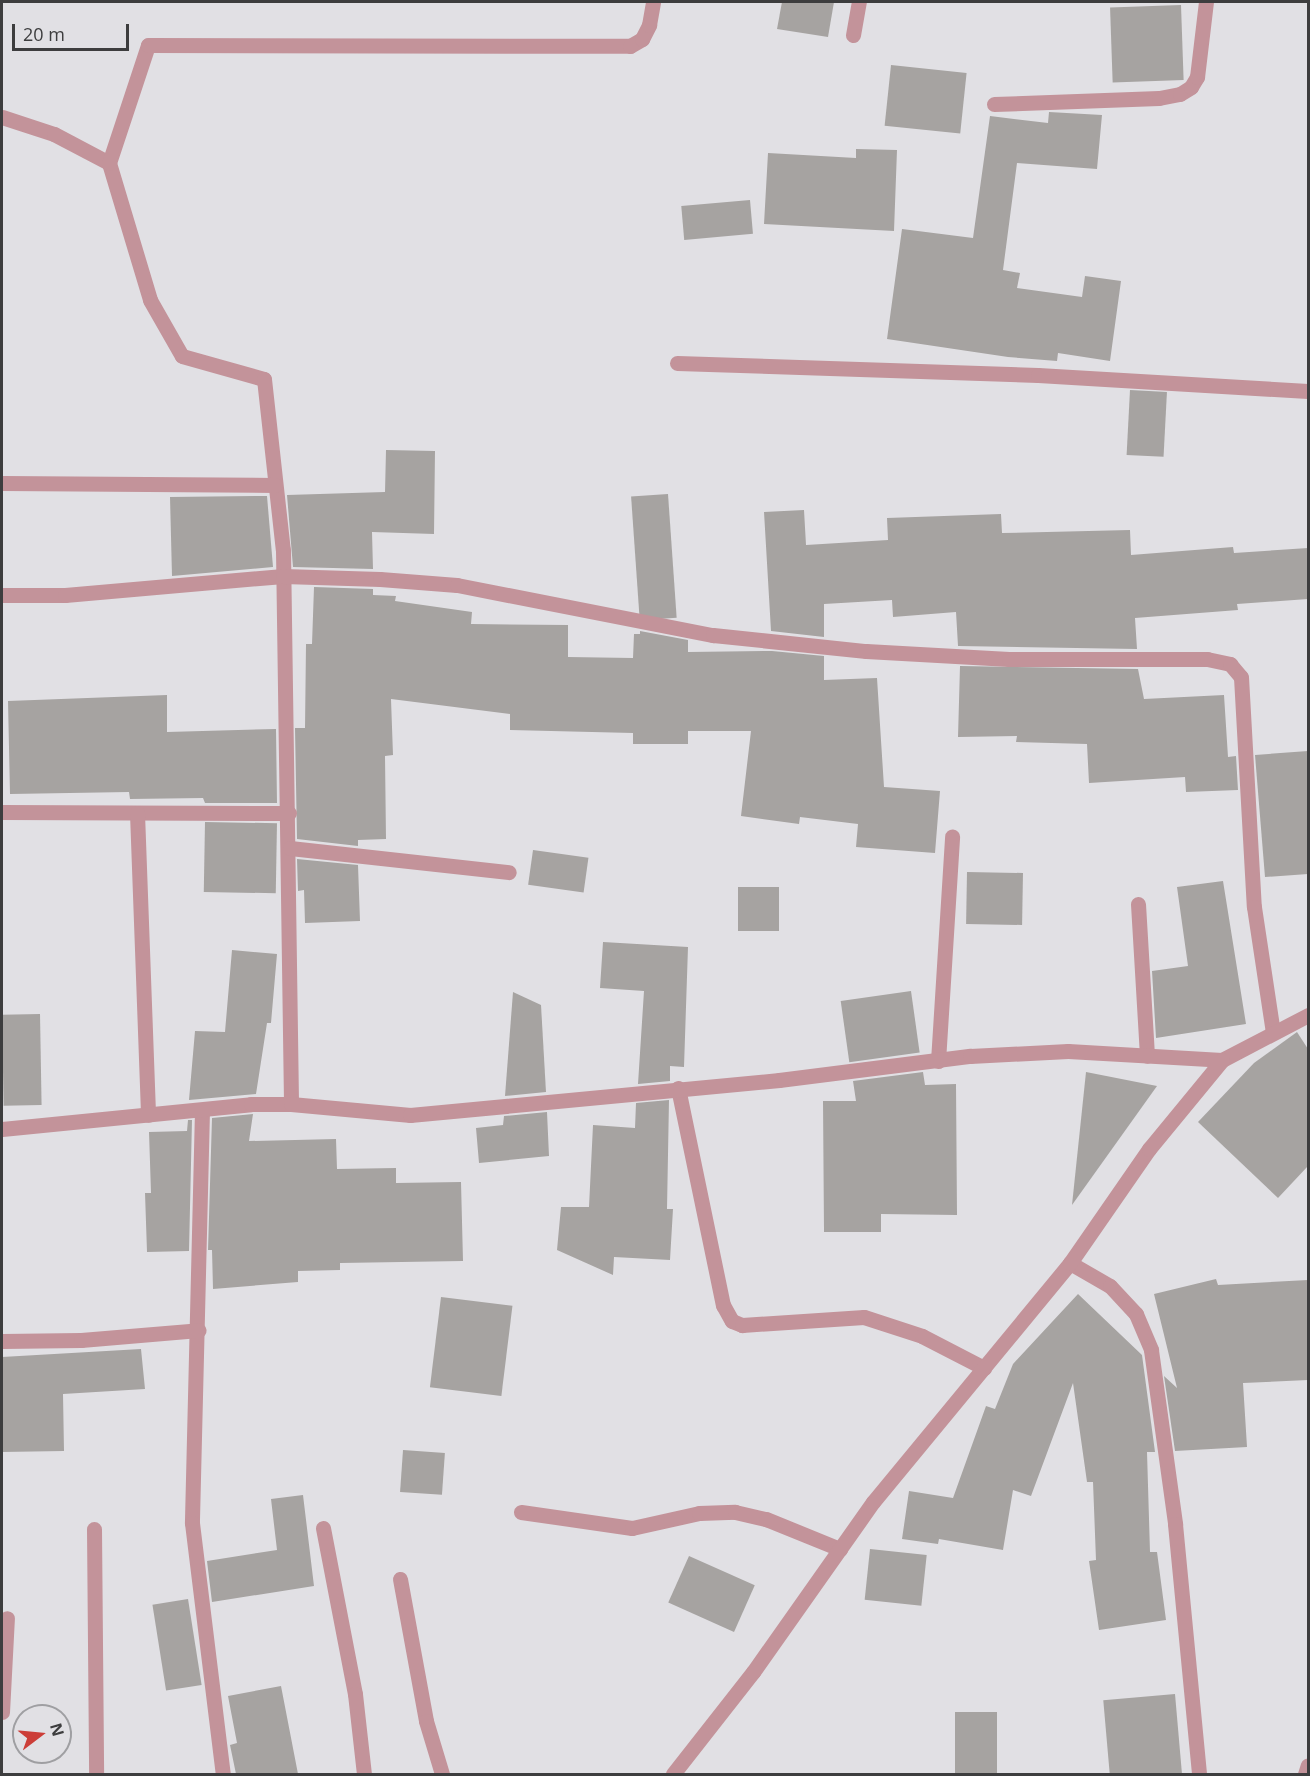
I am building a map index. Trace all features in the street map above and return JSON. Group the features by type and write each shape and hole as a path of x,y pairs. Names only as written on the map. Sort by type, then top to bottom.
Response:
{"street":[{"path":"291,1104 290,848 283,576 264,379 182,356 150,300 109,163 148,45 630,46 642,39 649,25 653,2"},
{"path":"853,35 858,2"},
{"path":"994,104 1159,98 1180,94 1191,87 1197,77 1206,2"},
{"path":"2,117 54,134 109,163"},
{"path":"677,363 1038,375 1308,391"},
{"path":"2,483 275,485"},
{"path":"2,595 65,595 283,576 457,585 713,635 866,651 1009,659 1207,659 1230,664 1241,677 1254,907 1273,1033"},
{"path":"2,812 289,813"},
{"path":"137,813 148,1115"},
{"path":"938,1061 952,836"},
{"path":"290,848 509,872"},
{"path":"1138,903 1147,1056"},
{"path":"673,1774 840,1550 873,1502 1070,1263 1149,1149 1222,1060 1308,1015"},
{"path":"2,1129 291,1104 410,1115 938,1061 1068,1051 1222,1060"},
{"path":"678,1088 723,1305 732,1321 742,1325 864,1317 922,1336 984,1368"},
{"path":"202,1110 199,1330 192,1523 223,1774"},
{"path":"1070,1263 1110,1286 1136,1314 1151,1350 1175,1524 1199,1774"},
{"path":"2,1341 81,1340 199,1330"},
{"path":"521,1512 632,1528 699,1513 735,1512 766,1519 840,1550"},
{"path":"323,1528 354,1694 364,1774"},
{"path":"94,1529 96,1774"},
{"path":"400,1579 426,1721 442,1774"},
{"path":"2,1712 7,1618"},
{"path":"1305,1774 1308,1766"}],"building":[{"path":"782,2 834,2 828,37 777,29"},
{"path":"1181,5 1184,80 1113,82 1110,7"},
{"path":"891,65 967,73 960,134 885,126"},
{"path":"1049,112 1102,115 1097,169 1017,163 1003,270 1020,273 1017,288 1082,297 1085,276 1121,281 1110,361 1058,353 1057,361 1008,357 887,339 902,229 973,238 990,116 1048,123"},
{"path":"856,149 897,150 894,231 764,224 768,153 856,158"},
{"path":"750,200 753,234 684,240 681,206"},
{"path":"1130,390 1167,392 1164,457 1127,455"},
{"path":"386,450 435,451 434,534 372,532 373,569 293,567 287,495 385,492"},
{"path":"668,494 677,618 640,620 631,497"},
{"path":"267,496 273,567 172,576 170,497"},
{"path":"804,510 806,545 888,540 887,518 1001,514 1002,533 1130,530 1131,555 1233,547 1234,553 1308,548 1308,599 1237,604 1238,610 1135,618 1137,649 958,646 956,612 893,617 892,600 824,604 824,637 771,631 764,512"},
{"path":"314,587 373,589 373,595 396,596 395,601 472,612 471,624 568,625 568,657 633,658 634,634 640,634 640,631 688,640 688,652 772,651 824,656 824,680 877,678 884,787 940,791 935,853 856,847 858,824 800,817 799,824 741,816 751,731 688,731 688,744 633,744 633,733 510,730 510,714 391,699 393,755 385,756 386,839 358,840 358,846 297,839 295,728 305,728 306,644 312,644"},
{"path":"960,666 1138,669 1144,699 1224,695 1228,757 1236,756 1238,790 1186,792 1185,777 1089,783 1087,744 1016,742 1017,736 958,737"},
{"path":"167,695 167,732 276,729 277,803 205,803 203,798 130,799 129,792 10,794 8,701"},
{"path":"1308,751 1308,874 1265,877 1255,755"},
{"path":"205,822 277,823 276,893 204,892"},
{"path":"533,850 588,858 584,892 528,885"},
{"path":"297,859 358,865 360,921 305,923 304,890 298,891"},
{"path":"967,872 1023,873 1022,925 966,924"},
{"path":"1223,881 1246,1024 1156,1038 1152,971 1188,966 1177,887"},
{"path":"738,887 779,887 779,931 738,931"},
{"path":"603,942 688,947 684,1067 670,1066 670,1081 638,1084 644,991 600,988"},
{"path":"232,950 277,954 271,1023 267,1023 256,1094 189,1100 195,1031 225,1032"},
{"path":"911,991 920,1052 849,1062 841,1001"},
{"path":"513,992 541,1005 546,1092 505,1096"},
{"path":"40,1014 42,1105 4,1106 2,1015"},
{"path":"1297,1032 1308,1049 1308,1166 1278,1198 1198,1122 1254,1063"},
{"path":"923,1072 925,1085 956,1084 957,1215 881,1214 881,1232 824,1232 823,1101 856,1101 853,1081"},
{"path":"1086,1072 1157,1086 1072,1205"},
{"path":"669,1100 667,1209 673,1209 670,1260 614,1257 613,1275 557,1250 561,1207 589,1207 593,1125 635,1128 636,1103"},
{"path":"547,1112 549,1156 479,1163 476,1128 503,1125 504,1116"},
{"path":"253,1114 249,1141 336,1139 337,1169 396,1168 396,1183 461,1182 463,1261 340,1263 340,1270 298,1271 298,1282 213,1289 212,1250 208,1250 212,1118"},
{"path":"188,1120 192,1120 189,1251 147,1252 145,1193 151,1193 149,1132 187,1131"},
{"path":"1216,1279 1218,1285 1308,1280 1308,1380 1243,1383 1247,1447 1175,1451 1164,1376 1177,1388 1154,1294"},
{"path":"1078,1294 1142,1355 1155,1452 1147,1452 1150,1552 1157,1552 1166,1620 1099,1630 1089,1561 1096,1560 1093,1482 1087,1482 1073,1383 1031,1496 1013,1490 1003,1550 939,1539 938,1544 902,1539 909,1491 953,1498 986,1406 995,1409 1013,1364"},
{"path":"441,1297 512,1306 501,1396 430,1387"},
{"path":"141,1349 145,1389 63,1394 64,1451 2,1452 2,1357"},
{"path":"403,1450 445,1453 442,1495 400,1492"},
{"path":"303,1495 314,1586 212,1602 207,1561 277,1550 271,1499"},
{"path":"870,1549 927,1555 921,1606 865,1600"},
{"path":"689,1556 755,1585 734,1632 668,1603"},
{"path":"188,1599 202,1685 166,1691 152,1605"},
{"path":"281,1686 298,1774 236,1774 230,1745 237,1743 228,1696"},
{"path":"1175,1694 1182,1774 1110,1774 1103,1700"},
{"path":"955,1712 997,1712 997,1774 955,1774"}]}
